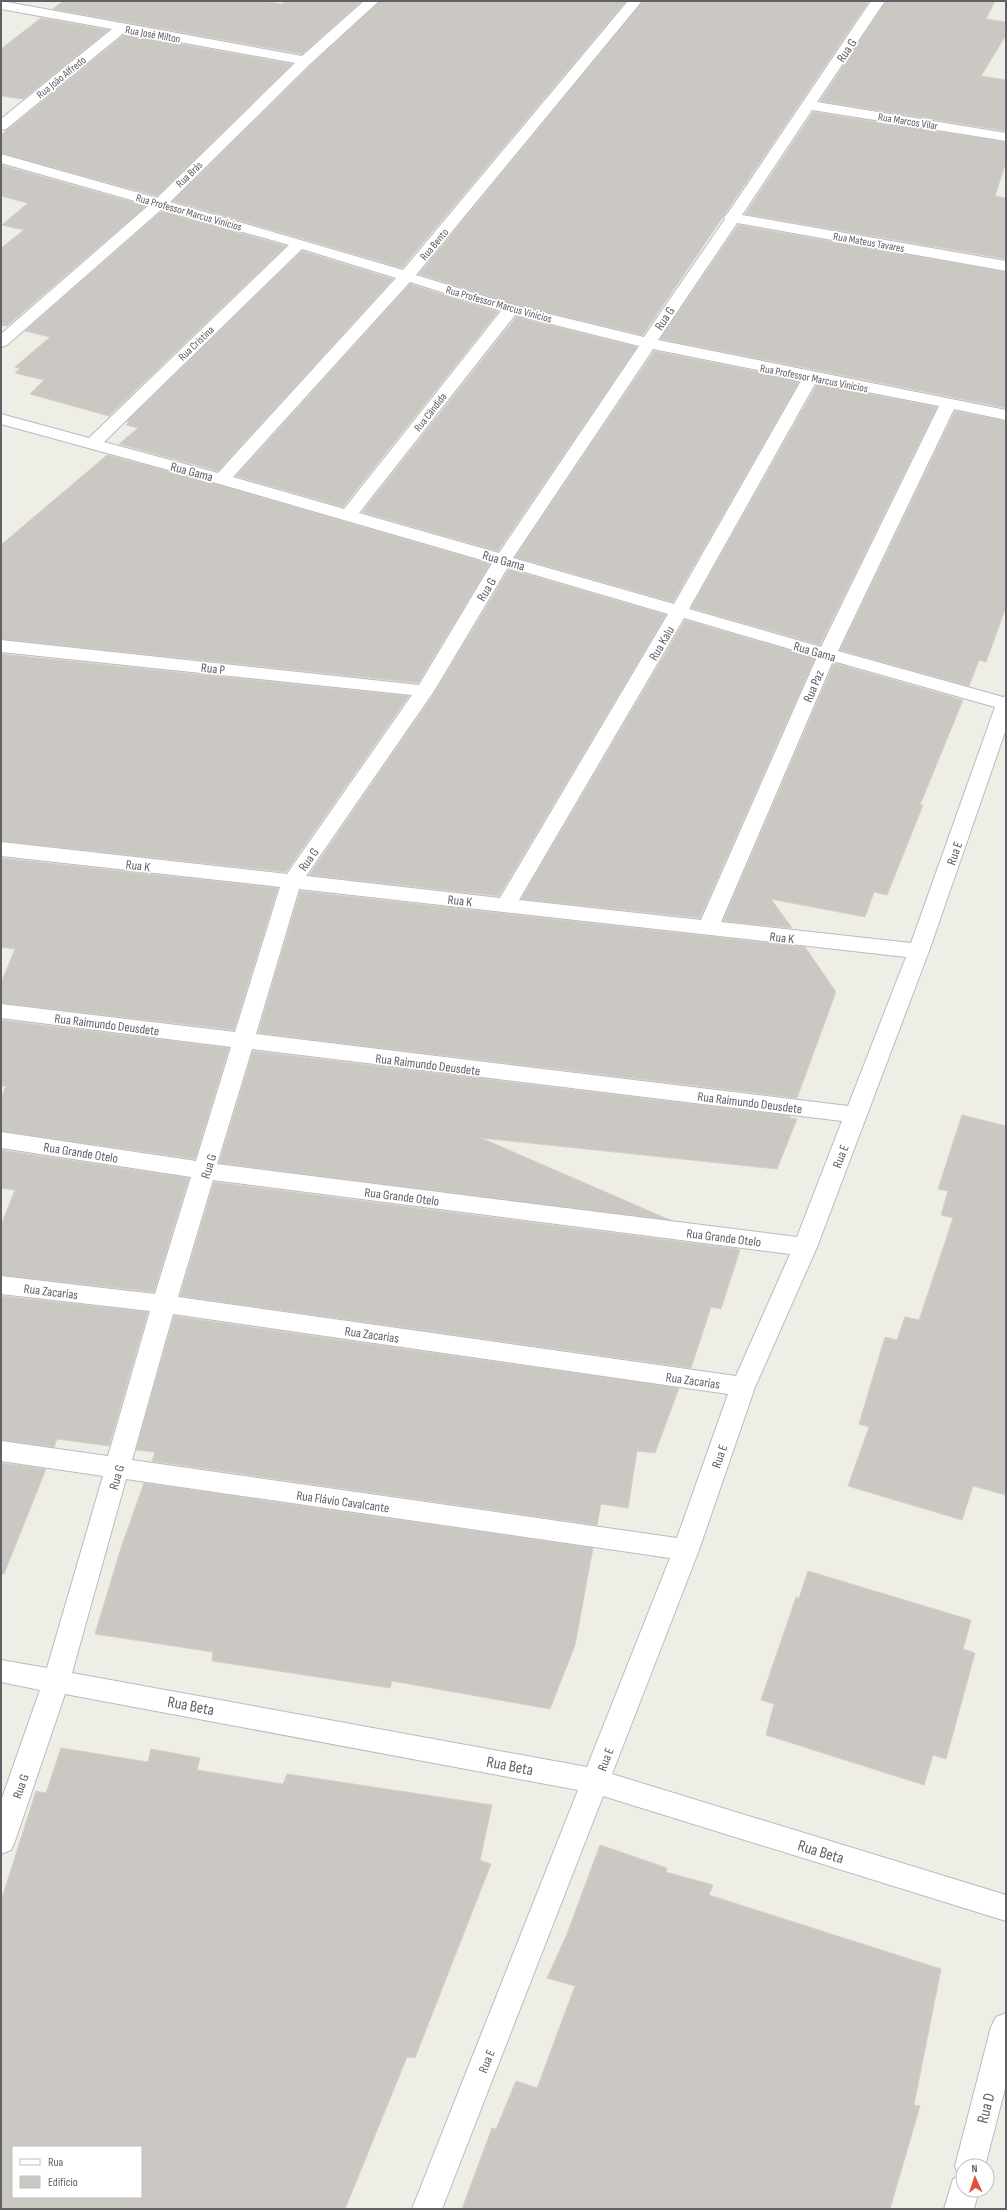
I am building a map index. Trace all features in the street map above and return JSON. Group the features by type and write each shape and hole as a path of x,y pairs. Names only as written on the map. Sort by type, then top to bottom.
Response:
{"street":[{"name":"Rua Brás","path":"1,342 159,204 305,61 372,1"},
{"name":"Rua Bento","path":"222,479 406,277 635,1"},
{"name":"Rua G","path":"1,1841 57,1680 164,1304 206,1171 291,883 425,691 504,560 731,217 809,105 878,1"},
{"name":"Rua José Milton","path":"1,6 305,61"},
{"name":"Rua João Alfredo","path":"1,126 122,28"},
{"name":"Rua Marcos Vilar","path":"809,105 1006,137"},
{"name":"Rua Professor Marcus Vinícios","path":"1,158 299,243 511,309 648,344 948,405 1006,415"},
{"name":"Rua Mateus Tavares","path":"731,217 1006,266"},
{"name":"Rua Cristina","path":"92,444 299,243"},
{"name":"Rua Cândida","path":"348,515 511,309"},
{"name":"Rua Kalu","path":"506,905 679,611 811,377"},
{"name":"Rua Paz","path":"708,928 827,654 948,405"},
{"name":"Rua Gama","path":"1,419 222,479 827,654 1006,703"},
{"name":"Rua P","path":"1,646 425,691"},
{"name":"Rua E","path":"427,2209 686,1550 743,1387 804,1247 920,952 1006,703"},
{"name":"Rua K","path":"1,850 920,952"},
{"name":"Rua Raimundo Deusdete","path":"1,1011 244,1042 856,1115"},
{"name":"Rua Grande Otelo","path":"1,1140 206,1171 804,1247"},
{"name":"Rua Zacarias","path":"1,1285 164,1304 743,1387"},
{"name":"Rua Flávio Cavalcante","path":"1,1451 686,1550"},
{"name":"Rua Beta","path":"1,1671 57,1680 596,1781 1006,1908"},
{"name":"Rua D","path":"972,2158 1006,2027"},
{"path":"960,2209 962,2198"}],"building":[{"path":"63,1 265,1 282,4 284,1 362,1 302,54 53,9"},
{"path":"380,1 626,1 402,268 173,201 311,65"},
{"path":"643,1 869,1 643,335 516,305 419,274"},
{"path":"886,1 995,1 986,19 1006,22 1006,35 981,76 1006,80 1006,131 820,101"},
{"path":"41,18 109,30 23,99 1,96 1,49"},
{"path":"125,34 292,64 157,196 1,153 1,135"},
{"path":"813,112 1006,142 1006,162 995,196 1006,198 1006,259 745,214"},
{"path":"1,165 146,206 7,326 1,325 1,248 24,230 2,225 28,203 1,196"},
{"path":"162,211 286,246 109,416 30,394 44,380 15,373 20,368 15,367 50,337 25,331"},
{"path":"738,225 1006,272 1006,408 660,339"},
{"path":"302,251 393,279 218,471 119,444 138,428 126,425 129,422 127,421"},
{"path":"410,284 498,312 343,507 236,476"},
{"path":"516,317 637,347 498,551 362,512"},
{"path":"654,351 800,380 673,602 515,557"},
{"path":"817,384 937,407 820,645 691,608"},
{"path":"955,411 1006,421 1006,607 986,662 979,660 969,686 840,650"},
{"path":"107,455 216,484 490,564 418,683 1,639 1,545"},
{"path":"509,569 666,615 499,896 309,875 435,692"},
{"path":"685,620 815,658 700,918 521,899"},
{"path":"1,654 409,696 286,872 1,841"},
{"path":"834,663 963,700 920,805 923,805 887,895 874,892 865,917 771,899 792,928 723,921"},
{"path":"1,858 278,888 234,1030 1,1003 1,983 15,949 1,947"},
{"path":"300,891 805,947 836,992 797,1098 258,1033"},
{"path":"1,1020 229,1048 195,1159 1,1131 1,1099 6,1086 1,1086"},
{"path":"253,1051 790,1116 790,1118 797,1119 777,1169 481,1138 670,1220 219,1163"},
{"path":"962,1115 1006,1126 1006,1495 973,1486 962,1520 848,1486 869,1427 859,1424 885,1337 897,1340 905,1317 919,1320 953,1218 941,1215 948,1191 938,1189"},
{"path":"1,1150 189,1178 154,1292 1,1275 1,1225 15,1190 1,1188"},
{"path":"214,1182 740,1250 721,1309 711,1307 691,1368 180,1296"},
{"path":"1,1296 148,1312 109,1446 57,1439 54,1447 1,1440"},
{"path":"174,1316 679,1388 655,1453 637,1451 628,1508 601,1504 597,1525 152,1461 155,1452 136,1450"},
{"path":"1,1463 46,1469 4,1574 1,1574"},
{"path":"144,1483 593,1548 575,1645 550,1709 392,1681 390,1688 212,1661 213,1652 95,1634 121,1548"},
{"path":"808,1571 971,1620 963,1649 975,1653 946,1759 933,1755 924,1785 766,1735 774,1704 761,1700 796,1597 799,1598"},
{"path":"61,1748 148,1762 151,1749 200,1758 197,1770 283,1784 287,1774 492,1805 480,1860 491,1864 415,2058 407,2057 345,2209 1,2209 1,1901 36,1791 46,1793"},
{"path":"600,1845 667,1868 666,1872 713,1885 709,1895 941,1969 914,2105 920,2106 890,2209 462,2209 492,2128 496,2129 516,2081 537,2088 575,1986 547,1978 567,1934"}]}
